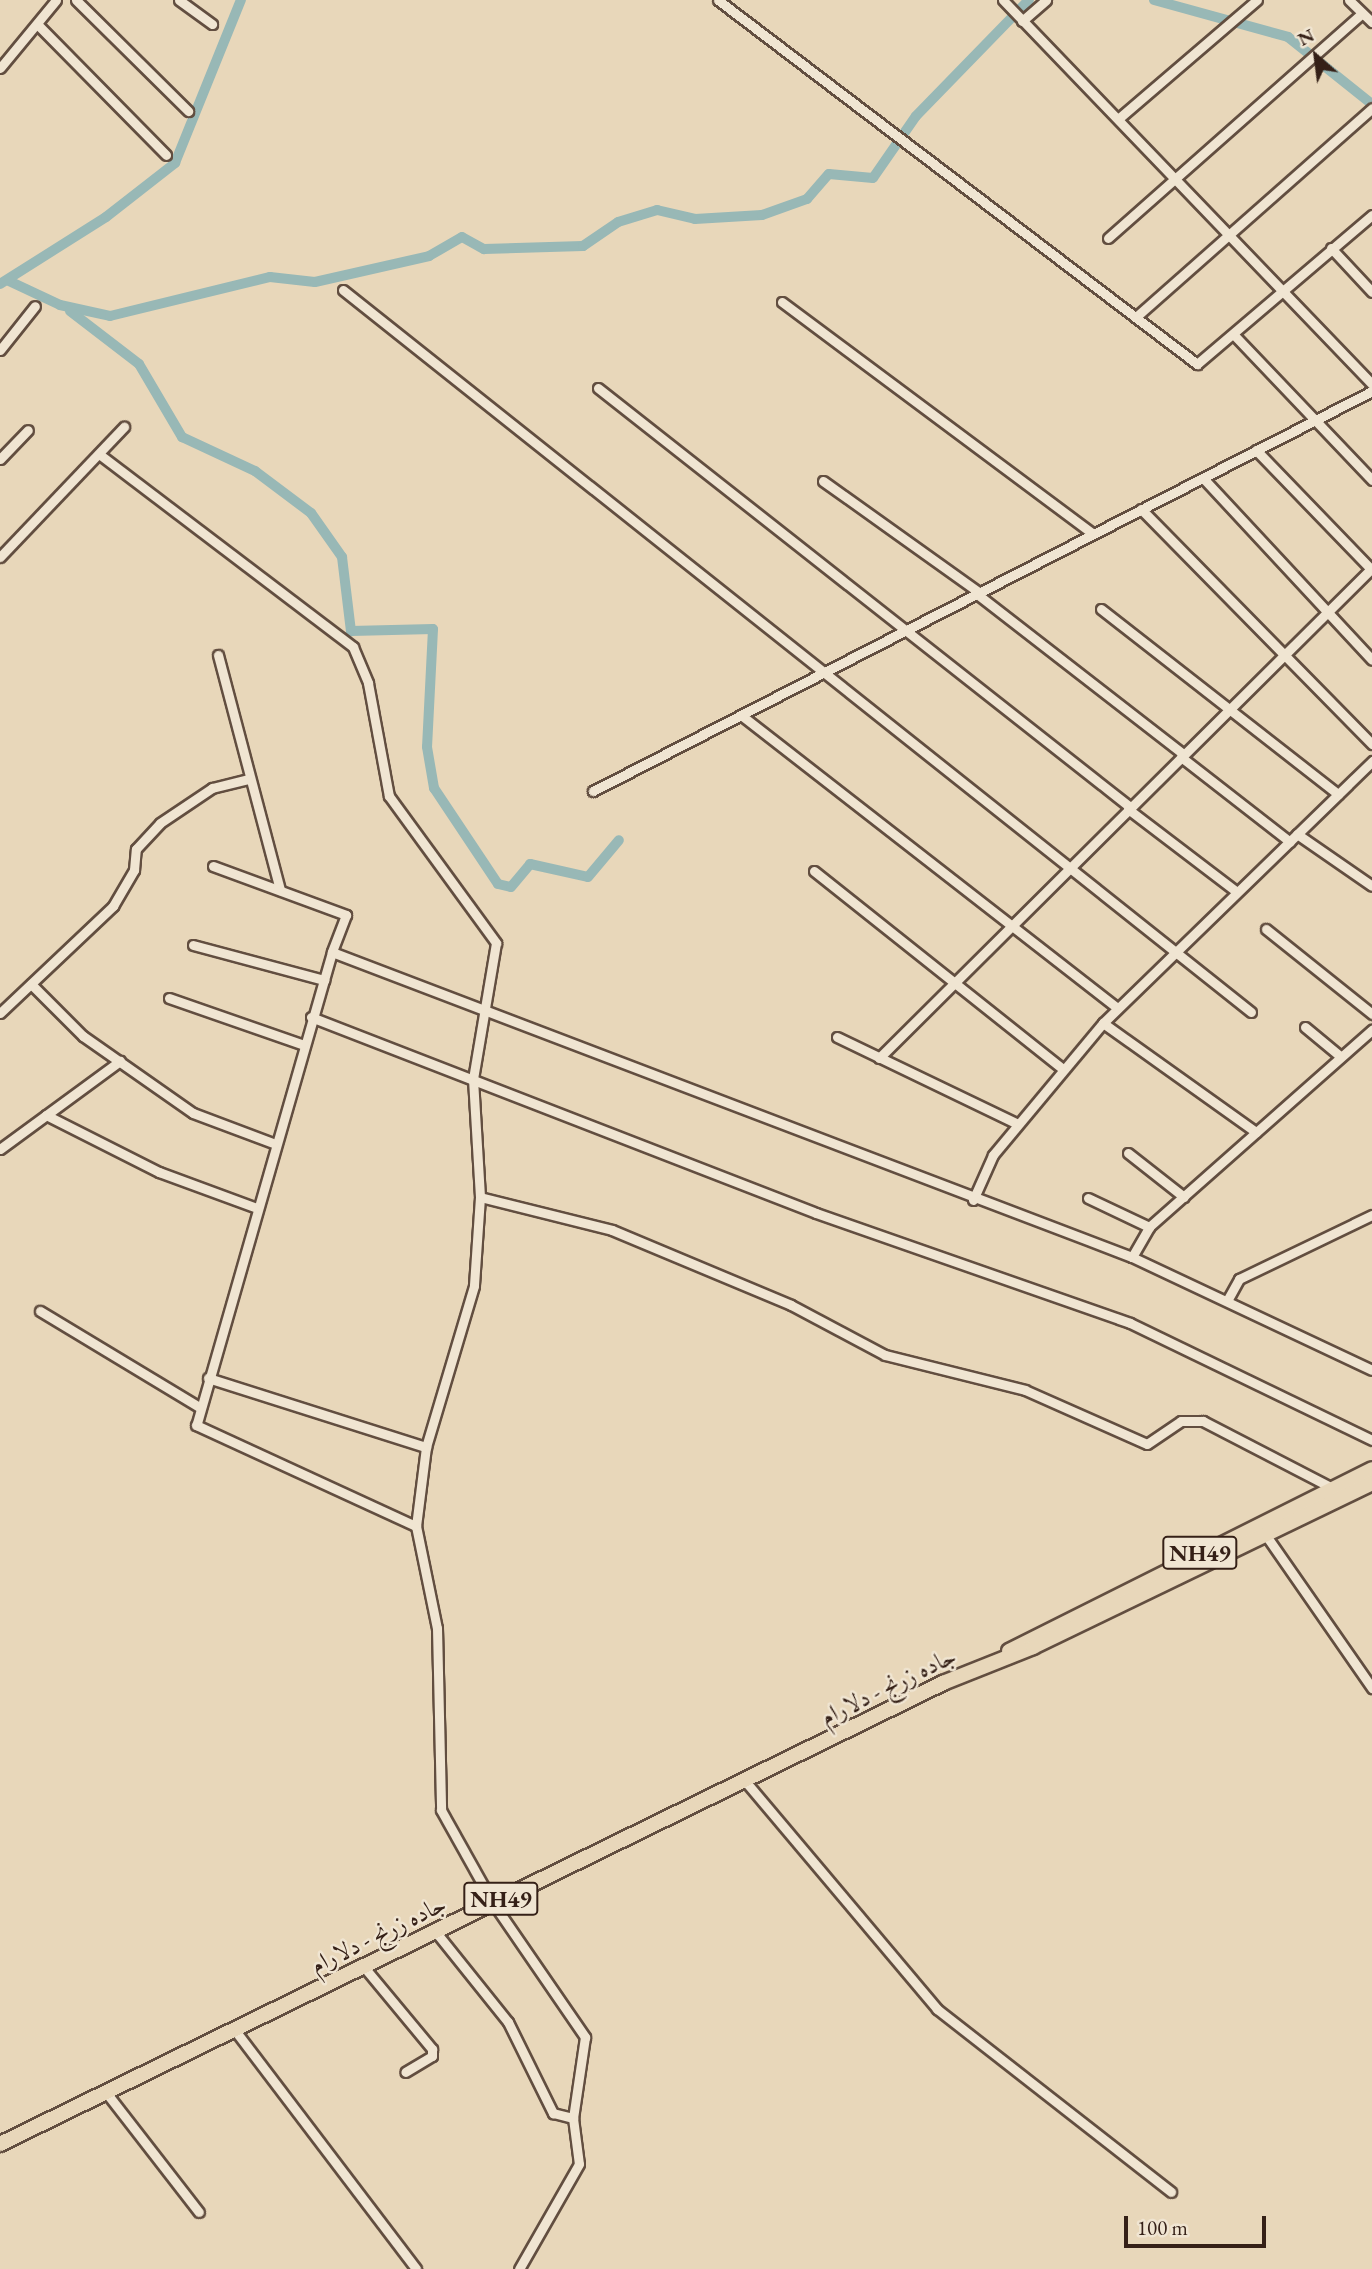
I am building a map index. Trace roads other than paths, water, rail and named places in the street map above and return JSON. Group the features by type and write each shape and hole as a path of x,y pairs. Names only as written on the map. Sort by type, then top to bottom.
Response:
{"highway":[{"name":"جاده زرنج - دلارام","path":"0,2144 746,1782 1002,1656 1028,1637 1372,1469"},
{"name":"جاده زرنج - دلارام","path":"1002,1656 1033,1647 1372,1483"}],"street":[{"path":"0,68 39,26 55,0"},
{"path":"76,0 188,111"},
{"path":"179,0 212,24"},
{"path":"718,0 908,141 1197,364 1235,336 1331,248 1372,215"},
{"path":"1003,0 1372,384"},
{"path":"1022,21 1046,0"},
{"path":"1118,119 1257,0"},
{"path":"1349,0 1372,22"},
{"path":"1108,238 1173,177 1362,13"},
{"path":"39,26 166,155"},
{"path":"1136,317 1372,108"},
{"path":"1331,248 1372,292"},
{"path":"343,290 1072,864 1251,1012"},
{"path":"782,302 1093,534"},
{"path":"0,350 35,306"},
{"path":"1235,336 1372,480"},
{"path":"598,388 1237,892"},
{"path":"593,792 1372,391"},
{"path":"0,557 124,427"},
{"path":"0,459 28,430"},
{"path":"879,1058 1285,655 1325,612 1372,569 1256,450"},
{"path":"99,454 353,647 368,683 389,796 496,943 494,979 481,1009 473,1079 480,1197 474,1286 426,1447 416,1525 437,1629 441,1810 494,1903 584,2029 573,2118 579,2164 519,2269"},
{"path":"1203,478 1372,660"},
{"path":"823,481 978,594 1290,842"},
{"path":"1141,509 1372,744"},
{"path":"1101,609 1231,707 1338,794"},
{"path":"218,655 247,779 280,890"},
{"path":"741,715 1012,924 1116,1008"},
{"path":"973,1200 993,1155 1116,1008 1372,761"},
{"path":"0,1013 113,906 134,870 136,849 160,822 212,788 247,779"},
{"path":"1297,834 1372,886"},
{"path":"213,866 346,915 301,1044 254,1207 199,1407 200,1429 416,1525"},
{"path":"814,871 1063,1069"},
{"path":"1266,929 1372,1014"},
{"path":"193,945 324,980"},
{"path":"332,952 973,1200 1132,1257 1228,1299 1372,1370"},
{"path":"31,984 83,1036 193,1113 273,1143"},
{"path":"169,998 301,1044"},
{"path":"311,1017 816,1213 1153,1332 1372,1440"},
{"path":"1103,1023 1256,1132"},
{"path":"1305,1027 1340,1056"},
{"path":"1132,1257 1149,1227 1340,1056 1371,1035"},
{"path":"837,1037 1018,1124"},
{"path":"0,1149 120,1061"},
{"path":"46,1115 159,1172 254,1207"},
{"path":"1128,1153 1184,1196"},
{"path":"480,1197 611,1230 791,1305 885,1355 1025,1390 1147,1444 1181,1421 1203,1421 1332,1488"},
{"path":"1088,1198 1149,1227"},
{"path":"1228,1299 1240,1279 1372,1215"},
{"path":"40,1311 199,1407"},
{"path":"208,1378 426,1447"},
{"path":"1265,1534 1372,1688"},
{"path":"746,1782 937,2009 1171,2192"},
{"path":"435,1931 508,2022 553,2112 573,2118"},
{"path":"364,1967 432,2049 432,2056 405,2072"},
{"path":"234,2029 416,2269"},
{"path":"105,2091 199,2211"}],"waterway":[{"path":"0,284 106,217 175,163 241,0"},
{"path":"9,281 60,305 110,316 270,277 315,282 429,256 462,237 484,249 583,246 618,222 657,210 695,219 762,215 807,199 829,174 873,178 916,116 1029,0"},
{"path":"1154,0 1288,37 1372,104"},
{"path":"70,311 139,364 182,437 255,471 311,513 342,557 351,631 433,629 427,747 434,788 498,884 511,887 530,864 588,877 619,840"}]}
